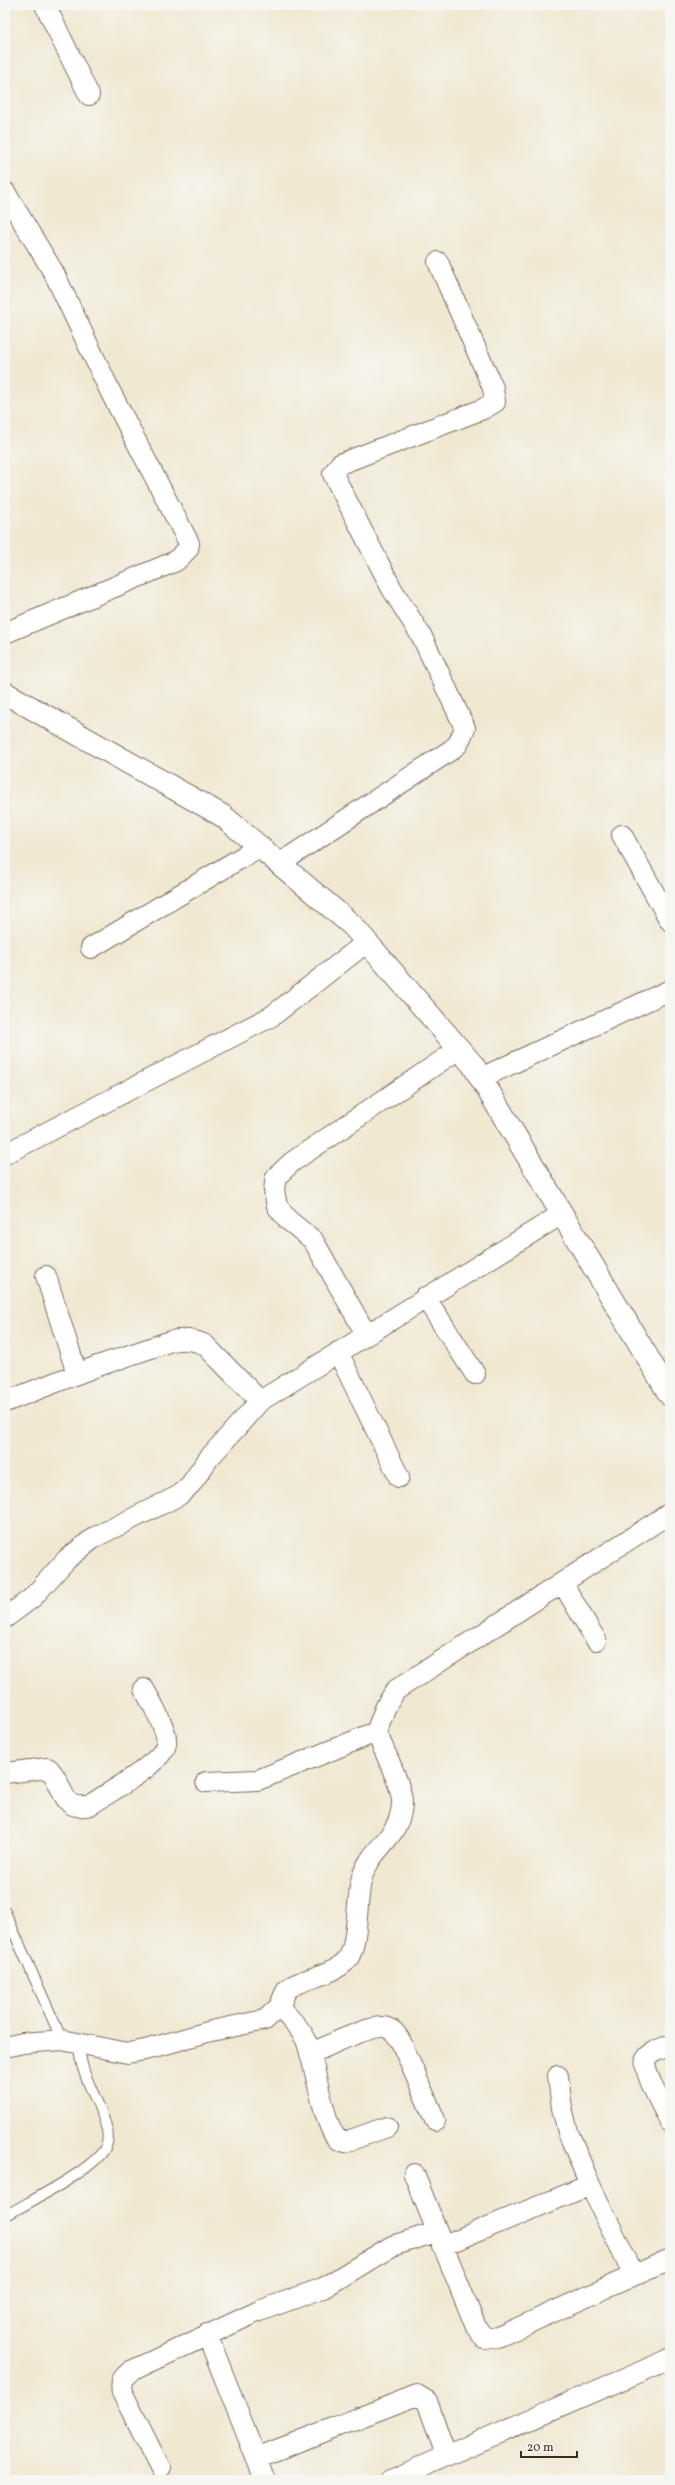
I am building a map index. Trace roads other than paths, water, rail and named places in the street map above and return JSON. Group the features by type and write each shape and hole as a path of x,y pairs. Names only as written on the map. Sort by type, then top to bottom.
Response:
{"street":[{"path":"45,5 89,95"},
{"path":"5,192 54,273 111,393 189,543 188,549 176,561 5,633"},
{"path":"279,864 451,750 458,744 465,728 422,637 392,589 333,474 340,464 483,409 495,402 493,388 438,262"},
{"path":"5,693 223,816 352,925 459,1049 481,1078 670,1395"},
{"path":"622,835 670,921"},
{"path":"91,948 259,847"},
{"path":"5,1154 272,1016 367,942"},
{"path":"481,1078 670,990"},
{"path":"366,1334 317,1245 288,1220 278,1206 274,1190 276,1177 292,1162 459,1049"},
{"path":"5,1618 32,1598 67,1559 95,1537 178,1496 192,1484 209,1458 260,1400 562,1214"},
{"path":"46,1276 77,1374"},
{"path":"425,1298 475,1374"},
{"path":"5,1402 77,1374 171,1341 194,1340 212,1351 260,1400"},
{"path":"338,1352 399,1477"},
{"path":"5,2048 23,2043 70,2042 128,2053 211,2030 265,2020 279,2007 287,1989 336,1968 348,1958 351,1952 362,1877 368,1864 395,1831 401,1816 403,1801 400,1790 376,1732 386,1706 396,1690 563,1584 670,1513"},
{"path":"563,1584 596,1640"},
{"path":"5,1773 48,1768 53,1772 65,1797 72,1805 79,1808 90,1805 147,1767 165,1747 165,1734 144,1689"},
{"path":"206,1782 258,1780 376,1732"},
{"path":"279,2007 303,2035 310,2054 330,2126 337,2139 345,2142 387,2127"},
{"path":"310,2054 371,2029 382,2027 389,2028 396,2034 401,2042 435,2120"},
{"path":"670,2045 649,2056 645,2064 648,2075 670,2122"},
{"path":"558,2076 565,2124 590,2185 634,2275"},
{"path":"414,2174 439,2239 476,2327 480,2335 490,2340 670,2258"},
{"path":"160,2468 122,2392 120,2384 122,2378 132,2371 207,2334 259,2311 323,2288 392,2246 439,2239 590,2185"},
{"path":"207,2334 264,2480"},
{"path":"390,2480 670,2359"},
{"path":"256,2458 417,2394 427,2401 446,2456"}],"lane":[{"path":"5,1912 70,2042 107,2130 105,2148 96,2159 78,2172 5,2216"}]}
